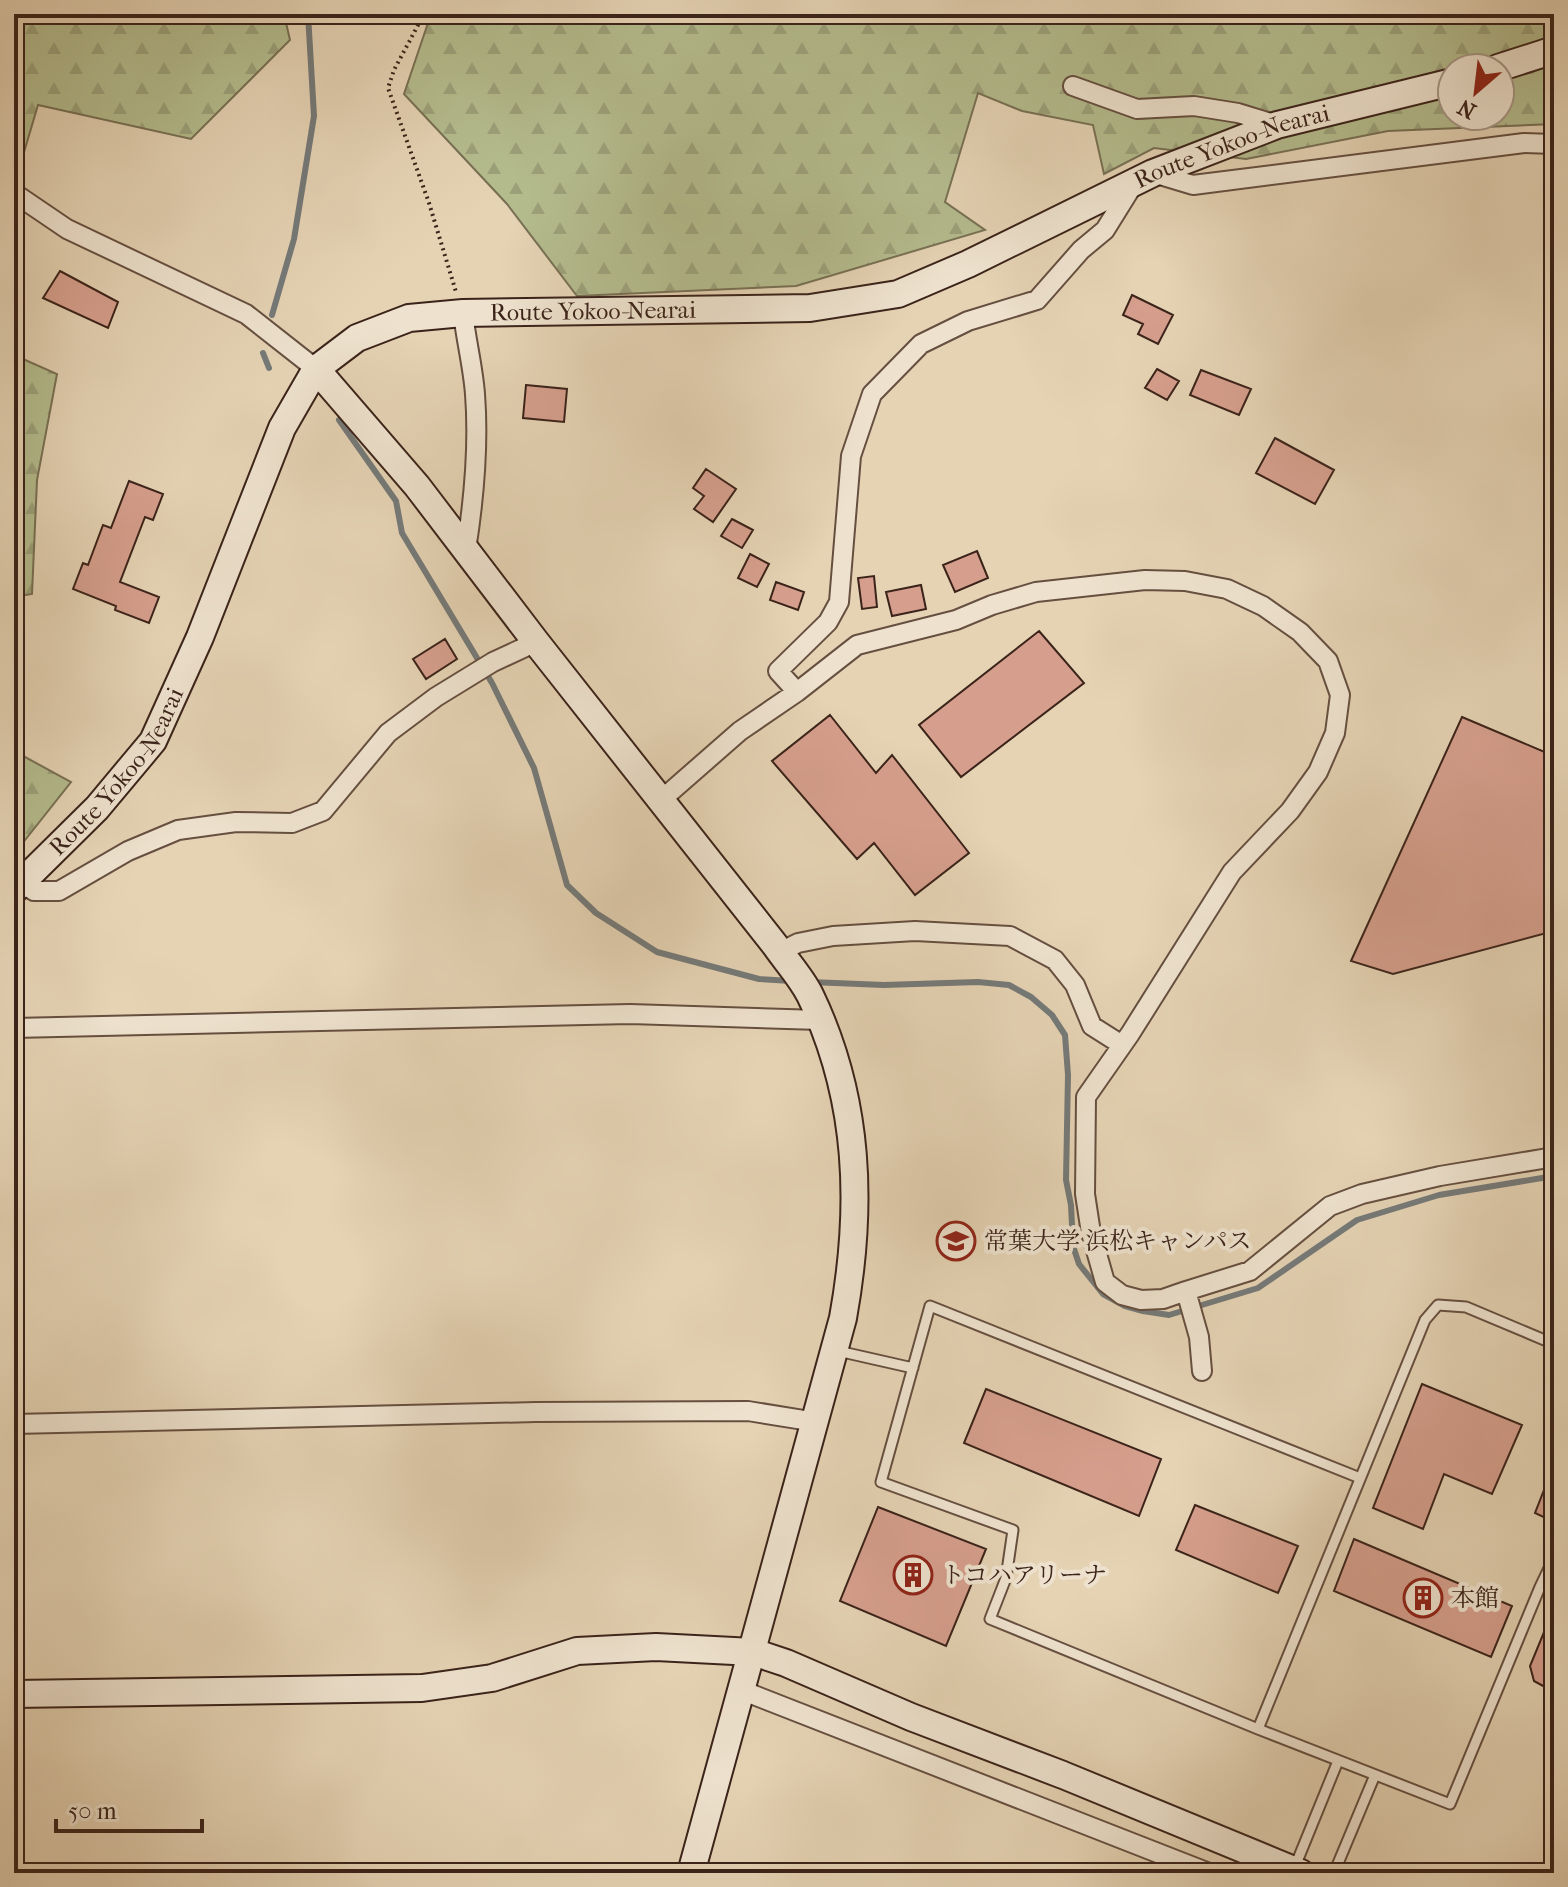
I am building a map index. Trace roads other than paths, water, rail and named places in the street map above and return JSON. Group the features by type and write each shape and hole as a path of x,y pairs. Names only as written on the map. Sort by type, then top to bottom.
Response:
{"street":[{"path":"1516,62 1554,50"},
{"path":"1073,86 1137,109 1194,106 1238,113 1277,125"},
{"name":"Route Yokoo-Nearai","path":"18,887 97,808 153,741 200,637 282,428 316,369 357,338 409,318 463,313 810,308 898,294 968,264 1143,179 1277,125 1436,86"},
{"path":"797,692 778,671 828,622 839,602 851,456 872,394 921,344 968,321 1037,300 1081,250 1105,230 1143,179 1193,185 1524,143 1554,144"},
{"path":"14,193 67,229 246,314 316,369 417,486 780,952 808,992 832,1046 855,1156 854,1262 816,1422 691,1873"},
{"path":"463,313 475,391 477,428 474,495 466,550"},
{"path":"660,801 740,731 857,645 956,620 1036,592 1145,580 1185,581 1227,589 1251,600 1300,632 1328,661 1340,695 1335,733 1318,772 1290,811 1232,872 1086,1097 1085,1194 1091,1233 1105,1282 1122,1295 1141,1300 1188,1297 1250,1271 1330,1206 1362,1194 1440,1176 1554,1157"},
{"path":"18,887 34,891 59,891 128,851 178,830 236,822 292,823 323,811 388,733 436,697 493,662 536,642"},
{"path":"780,952 798,943 833,936 915,931 1010,936 1055,960 1075,985 1092,1026 1122,1045"},
{"path":"14,1028 630,1014 820,1020"},
{"path":"1188,1297 1199,1337 1202,1371"},
{"path":"14,1424 536,1412 733,1411 816,1422"},
{"path":"14,1694 422,1688 492,1678 577,1651 656,1647 753,1652 1298,1871"},
{"path":"741,1690 1209,1873"}],"lane":[{"path":"1258,1729 1425,1320 1438,1305 1466,1307 1554,1344"},
{"path":"1360,1478 930,1306 881,1482 1013,1530 1006,1578 990,1619 1450,1804 1540,1587 1554,1564"},
{"path":"834,1351 913,1368"},
{"path":"1298,1871 1338,1761"},
{"path":"1334,1873 1375,1775"}],"waterway":[{"path":"272,315 294,239 314,116 308,14"},
{"path":"263,353 269,368"},
{"path":"339,420 396,501 402,533 492,683 534,768 567,885 596,913 657,952 759,979 791,981"},
{"path":"810,982 884,985 978,982 1009,985 1031,997 1052,1015 1065,1035 1068,1075 1066,1180 1073,1246 1079,1264 1103,1294 1125,1306 1143,1311 1169,1315 1258,1288 1357,1220 1439,1195 1554,1176"}],"place":[{"name":"常葉大学 浜松キャンパス","path":"956,1241"},
{"name":"トコハアリーナ","path":"913,1575"},
{"name":"本館","path":"1423,1598"}]}
